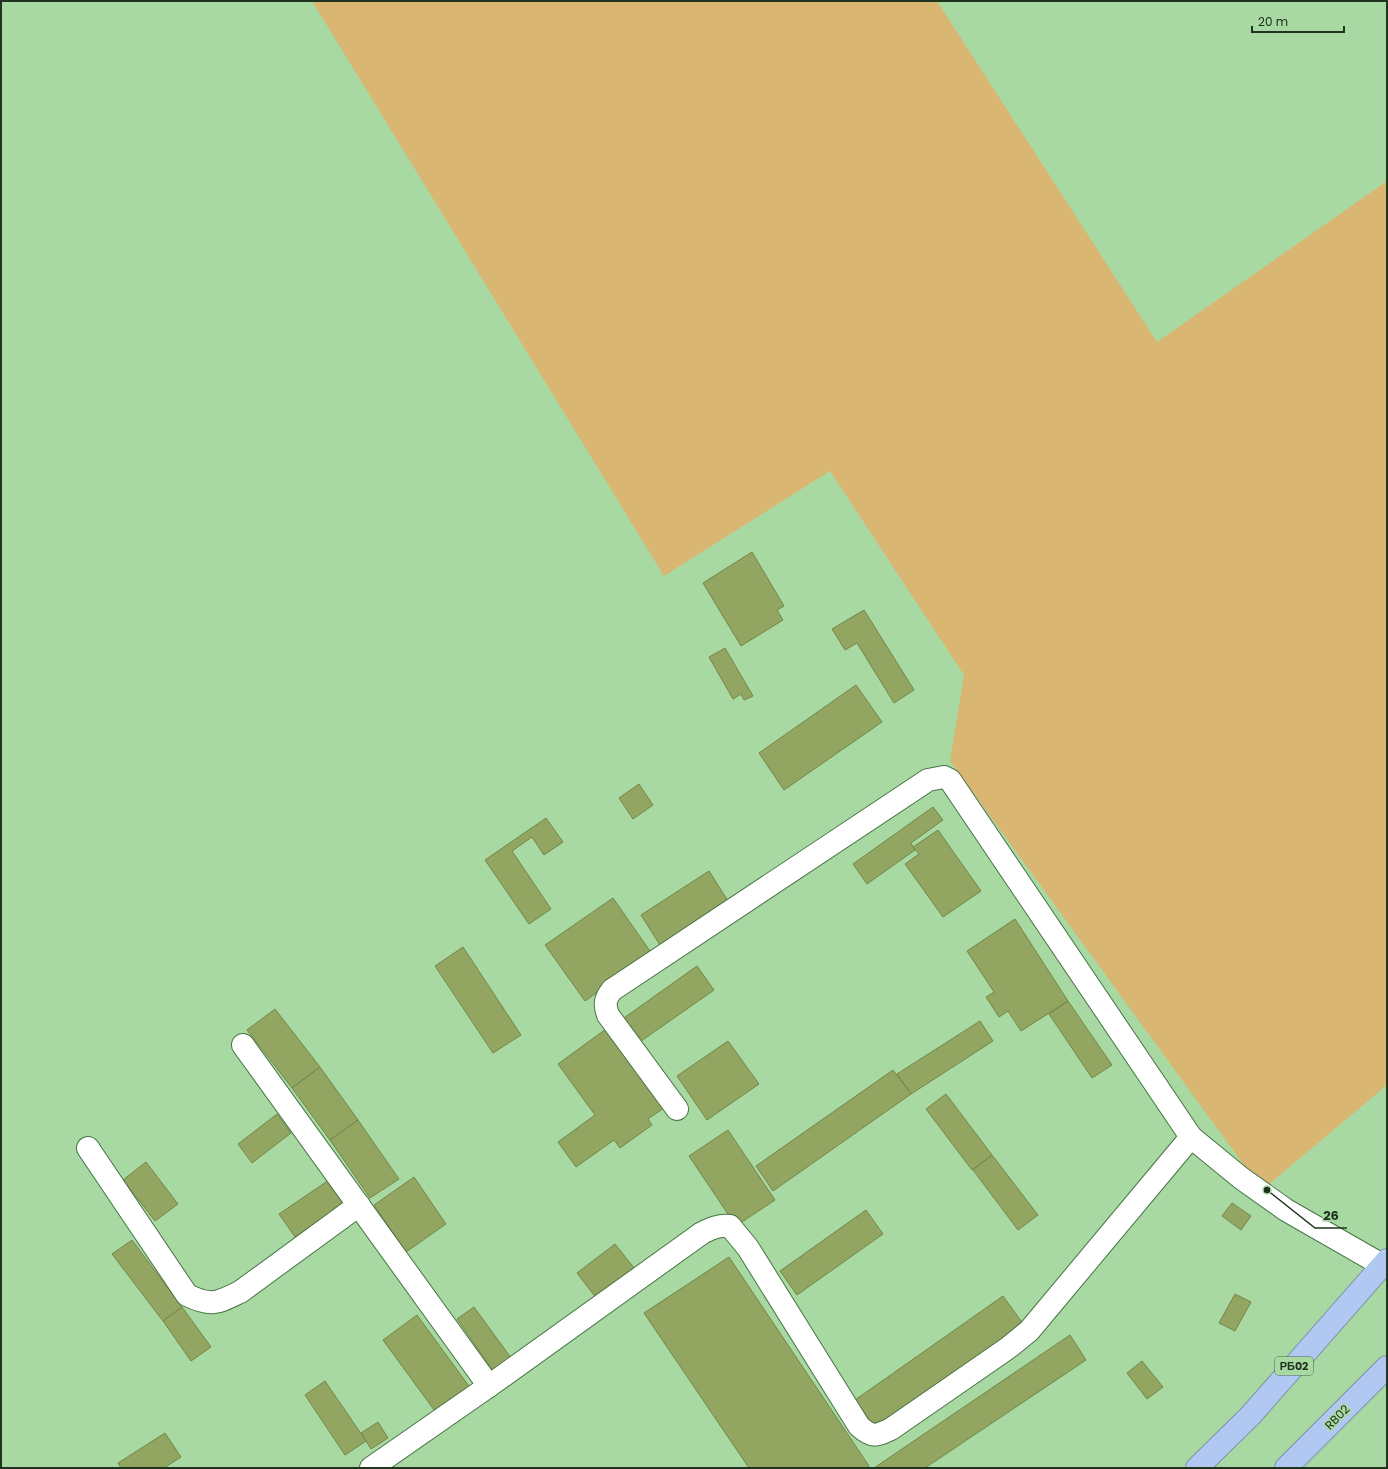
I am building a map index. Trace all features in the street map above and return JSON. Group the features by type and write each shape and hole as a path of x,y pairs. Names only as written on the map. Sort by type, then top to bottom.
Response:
{"highway":[{"name":"РБ02","path":"1197,1468 1251,1416 1385,1262"},
{"name":"RB02","path":"1286,1468 1387,1367"}],"lane":[{"path":"677,1110 608,1015 605,1006 606,997 612,990 928,780 944,776 950,780 1191,1137 1241,1178 1286,1210 1385,1262"},
{"path":"243,1045 489,1386"},
{"path":"371,1468 489,1386 702,1233 720,1226 730,1226 748,1248 859,1426 867,1434 877,1435 898,1424 1008,1348 1029,1330 1191,1137"},
{"path":"88,1148 187,1295 200,1301 218,1303 240,1292 359,1205"}],"shaded area":[{"path":"312,1 937,1 1157,342 1387,181 1387,1085 1262,1190 950,761 964,675 830,471 664,576"}],"building":[{"path":"752,552 784,606 777,610 783,620 741,646 703,583"},
{"path":"864,610 914,690 894,703 857,643 845,650 832,629"},
{"path":"725,648 753,696 744,700 741,694 733,699 709,657"},
{"path":"856,685 882,722 784,790 759,753"},
{"path":"639,784 653,805 633,819 619,798"},
{"path":"933,807 943,820 911,843 915,850 867,884 853,864"},
{"path":"546,818 563,842 544,855 532,837 512,851 551,909 529,924 485,860"},
{"path":"938,830 981,891 943,917 905,864 919,854 913,847"},
{"path":"709,871 728,901 660,945 641,915"},
{"path":"613,898 652,954 585,1001 545,945"},
{"path":"1015,919 1068,1001 1021,1031 1008,1011 999,1017 986,997 994,992 967,951"},
{"path":"463,947 521,1035 493,1053 435,966"},
{"path":"697,966 714,990 637,1044 621,1020"},
{"path":"1068,1001 1112,1065 1092,1078 1049,1014"},
{"path":"275,1009 320,1067 292,1088 247,1030"},
{"path":"980,1021 993,1041 911,1094 897,1074"},
{"path":"606,1029 664,1108 648,1119 652,1125 620,1148 614,1140 576,1167 558,1142 595,1115 558,1064"},
{"path":"728,1041 759,1084 707,1120 677,1076"},
{"path":"320,1067 358,1120 330,1140 292,1088"},
{"path":"893,1070 911,1094 773,1191 756,1166"},
{"path":"946,1094 992,1155 972,1170 926,1109"},
{"path":"277,1114 291,1133 252,1163 238,1144"},
{"path":"358,1120 399,1179 370,1198 330,1140"},
{"path":"728,1130 775,1200 736,1226 689,1156"},
{"path":"992,1155 1038,1215 1018,1230 973,1170"},
{"path":"146,1162 178,1204 155,1221 123,1180"},
{"path":"414,1177 446,1224 406,1252 374,1205"},
{"path":"329,1180 344,1204 295,1237 279,1214"},
{"path":"1232,1203 1251,1216 1241,1230 1222,1216"},
{"path":"866,1210 883,1234 797,1295 780,1271"},
{"path":"132,1240 182,1307 163,1321 112,1254"},
{"path":"615,1244 635,1269 597,1299 577,1273"},
{"path":"729,1257 869,1466 866,1468 749,1468 644,1313"},
{"path":"1235,1294 1251,1302 1235,1331 1219,1323"},
{"path":"1003,1296 1024,1325 876,1429 855,1400"},
{"path":"182,1307 211,1347 191,1361 163,1321"},
{"path":"474,1307 514,1362 496,1375 457,1319"},
{"path":"417,1315 474,1393 440,1418 383,1340"},
{"path":"1070,1335 1086,1360 925,1468 874,1468"},
{"path":"1142,1361 1163,1387 1147,1399 1127,1373"},
{"path":"325,1381 366,1441 345,1455 305,1395"},
{"path":"378,1422 388,1438 371,1449 361,1433"},
{"path":"165,1433 181,1457 164,1468 121,1468 118,1463"}],"place":[{"name":"26","path":"1267,1190"}]}
